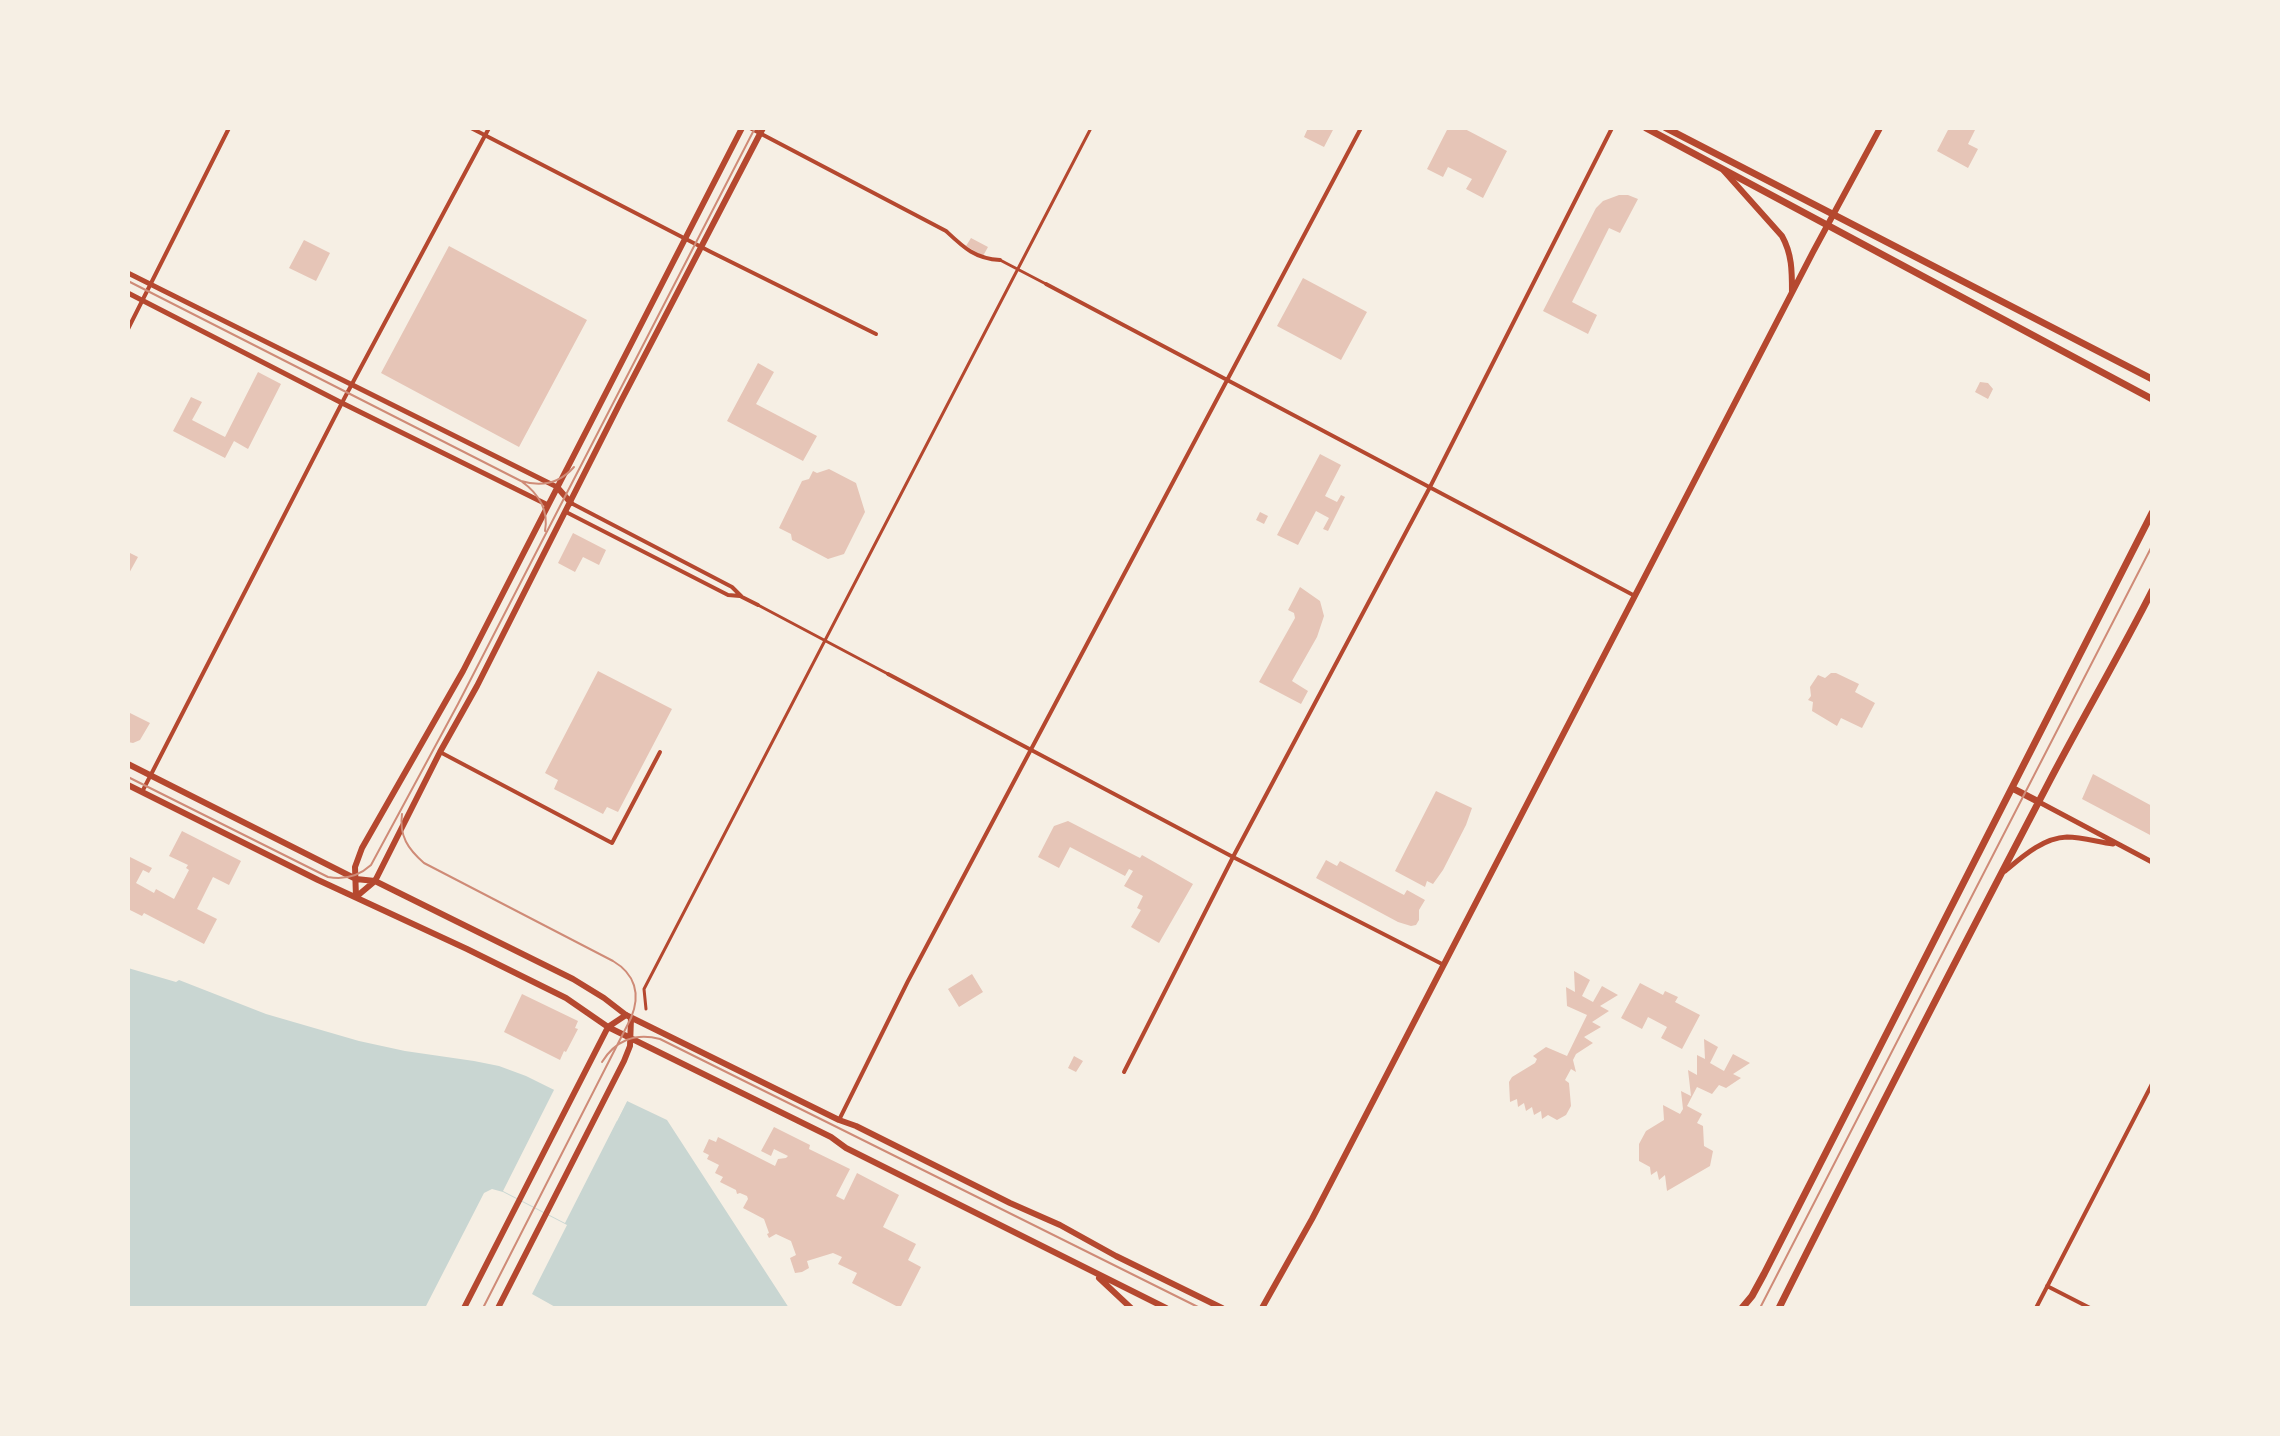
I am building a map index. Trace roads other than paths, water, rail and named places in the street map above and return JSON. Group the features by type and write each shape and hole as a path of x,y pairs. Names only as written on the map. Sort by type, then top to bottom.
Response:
{"main road":[{"path":"356,897 355,867 362,848 463,671 742,128"},
{"path":"1646,128 2152,399"},
{"path":"1666,128 2152,379"},
{"path":"1262,1308 1312,1219 1880,128"},
{"path":"356,897 375,881 762,131"},
{"path":"1719,166 1782,236 1792,266 1792,295"},
{"path":"557,487 571,503"},
{"path":"548,505 566,512"},
{"path":"1742,1308 1764,1274 2152,513"},
{"path":"1779,1308 2039,802 2152,591"},
{"path":"128,764 356,879 375,881 573,979 629,1017 835,1128 861,1156 1166,1308"},
{"path":"128,785 566,998 630,1038 835,1128 856,1126 1222,1308"},
{"path":"2012,788 2039,802"},
{"path":"464,1308 608,1027 629,1017"},
{"path":"498,1308 630,1046 629,1017"},
{"path":"1093,1272 1131,1308"}],"street":[{"path":"128,329 229,128"},
{"path":"471,128 876,334"},
{"path":"142,792 342,403 489,128"},
{"path":"750,128 762,131 946,231 965,249 985,259 1000,260 1635,596"},
{"path":"646,1009 644,989 1091,128"},
{"path":"835,1128 908,981 1361,128"},
{"path":"1124,1072 1233,857 1430,487 1612,128"},
{"path":"128,273 557,487"},
{"path":"128,293 548,505"},
{"path":"571,503 732,587 742,597"},
{"path":"566,512 728,595 742,597 758,605 1444,966"},
{"path":"440,752 612,843 660,752"},
{"path":"2039,802 2152,862"},
{"path":"2004,871 2027,853 2057,839 2067,837 2119,844"},
{"path":"2036,1308 2152,1084"},
{"path":"2047,1286 2090,1308"}],"tram line":[{"path":"128,777 328,877 351,876 371,865 458,704 755,128"},
{"path":"128,281 521,481 541,502 545,531"},
{"path":"521,481 549,483 574,467"},
{"path":"1760,1308 2152,546"},
{"path":"402,814 406,842 424,863 613,961 631,978 636,993 631,1018 483,1308"},
{"path":"602,1062 626,1040 642,1037 660,1039 1200,1308"}]}
